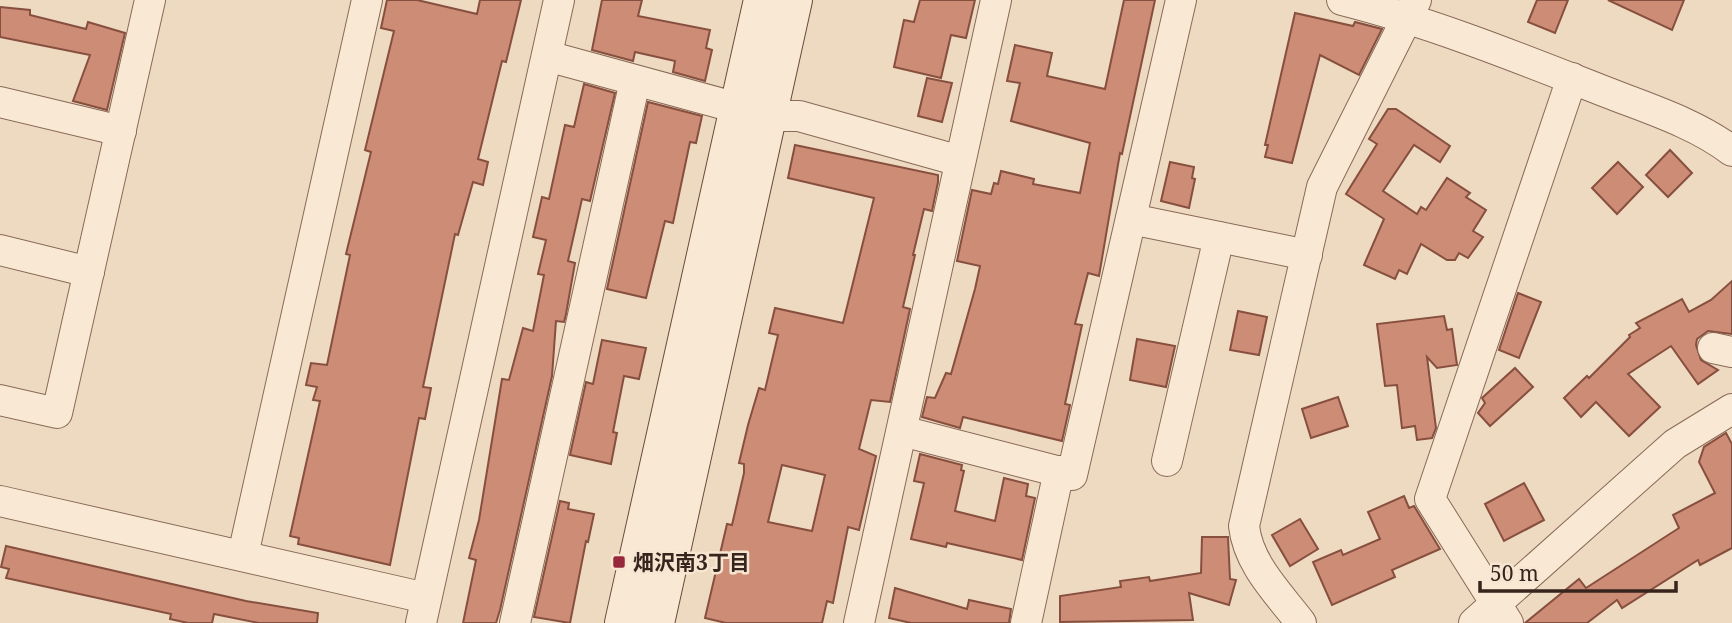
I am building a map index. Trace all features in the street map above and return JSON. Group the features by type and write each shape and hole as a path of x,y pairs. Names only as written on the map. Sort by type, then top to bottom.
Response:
{"street":[{"path":"0,400 57,413 150,0"},
{"path":"243,555 367,0"},
{"path":"0,501 243,555 424,610 559,0"},
{"path":"655,623 753,112 763,0"},
{"path":"624,623 753,112 793,0"},
{"path":"859,623 996,0"},
{"path":"902,430 1072,475 1181,0"},
{"path":"1342,0 1412,8 1572,78 1709,133 1732,151"},
{"path":"1301,623 1255,561 1246,541 1244,526 1322,187 1412,8"},
{"path":"547,56 753,112 799,116 960,161"},
{"path":"1572,78 1430,499 1493,617 1675,444 1731,413"},
{"path":"515,623 635,81"},
{"path":"0,102 121,131"},
{"path":"1131,219 1307,255"},
{"path":"1167,461 1219,237"},
{"path":"0,250 89,272"},
{"path":"1026,623 1059,471"}],"building":[{"path":"387,0 417,0 477,14 480,0 521,0 506,62 502,61 478,159 488,162 483,185 473,182 458,235 455,234 423,387 431,388 425,419 419,418 390,565 298,544 299,538 290,536 320,401 313,400 317,387 306,385 311,363 327,365 350,255 346,254 371,152 365,150 394,31 381,28"},
{"path":"602,0 642,0 638,16 710,30 706,48 712,50 705,81 673,72 675,61 635,52 633,61 592,50"},
{"path":"920,0 975,0 966,38 951,35 941,78 894,67 904,20 914,22"},
{"path":"1124,0 1155,0 1122,154 1120,153 1099,276 1088,273 1075,324 1082,325 1065,404 1070,405 1062,441 963,417 960,428 922,417 927,397 935,398 946,373 951,374 975,289 980,266 957,261 972,190 991,194 994,183 998,184 1001,171 1034,179 1033,184 1080,193 1090,143 1011,121 1020,83 1007,81 1015,45 1052,53 1047,76 1105,89"},
{"path":"1537,0 1568,0 1555,33 1528,22"},
{"path":"1608,0 1684,0 1672,30"},
{"path":"0,7 30,10 30,15 86,29 88,22 125,33 107,110 73,101 90,55 0,37"},
{"path":"1295,13 1353,26 1355,22 1382,29 1359,75 1320,55 1292,163 1265,157 1268,145 1265,145"},
{"path":"927,78 952,83 942,122 918,116"},
{"path":"584,84 615,93 590,201 582,199 568,261 575,263 566,314 564,322 556,321 552,376 500,610 496,623 463,623 476,560 469,558 479,520 502,379 509,380 523,328 533,331 544,275 538,274 546,240 533,237 542,197 549,199 565,125 574,127"},
{"path":"648,102 702,116 696,143 690,142 673,223 665,221 646,298 607,289"},
{"path":"1388,109 1396,109 1450,146 1440,162 1414,145 1383,191 1417,214 1421,207 1426,210 1447,178 1470,193 1466,197 1486,210 1473,231 1483,237 1468,258 1459,253 1455,260 1447,260 1421,244 1407,274 1399,270 1395,279 1364,265 1384,219 1346,194 1377,144 1369,139"},
{"path":"795,145 938,175 938,182 932,211 924,209 913,255 903,307 910,309 890,402 871,400 859,449 876,456 859,530 848,527 833,603 827,601 822,623 726,623 705,618 727,524 732,525 744,473 744,464 739,463 748,425 759,388 765,390 778,335 769,333 775,308 843,323 874,198 788,178","holes":["782,465 825,475 812,531 768,522"]},
{"path":"1670,150 1692,173 1668,197 1646,175"},
{"path":"1170,162 1194,167 1192,178 1195,179 1189,208 1161,201"},
{"path":"1618,162 1643,187 1617,214 1592,188"},
{"path":"1732,281 1732,334 1708,331 1697,339 1696,345 1701,360 1718,370 1698,384 1671,346 1628,374 1660,407 1629,436 1596,402 1581,417 1564,398 1587,376 1589,378 1629,335 1640,328 1636,323 1682,299 1689,312 1711,300"},
{"path":"1518,293 1541,302 1519,358 1499,350"},
{"path":"1238,311 1267,317 1259,355 1230,350"},
{"path":"1444,316 1447,330 1452,329 1457,365 1437,368 1427,357 1436,428 1432,438 1417,440 1415,426 1402,428 1397,385 1385,386 1377,324"},
{"path":"1137,339 1175,346 1166,387 1130,380"},
{"path":"602,340 646,348 639,379 624,376 613,432 617,433 611,464 570,455 586,382 593,384"},
{"path":"1515,368 1533,387 1490,426 1478,413 1485,403 1482,398"},
{"path":"1338,397 1348,426 1311,438 1302,409"},
{"path":"1726,433 1732,444 1732,548 1700,565 1698,560 1622,608 1617,600 1587,623 1525,623 1579,579 1586,588 1679,528 1673,515 1715,493 1699,462 1704,447"},
{"path":"920,454 962,465 961,470 964,471 955,511 995,521 1004,478 1028,484 1026,496 1035,498 1022,560 947,543 946,547 911,539 924,483 914,481"},
{"path":"1524,483 1544,520 1504,541 1485,504"},
{"path":"1404,496 1409,508 1414,506 1440,549 1392,570 1395,577 1332,605 1313,562 1341,550 1343,555 1380,539 1368,512"},
{"path":"560,501 569,503 568,509 594,514 570,623 534,617"},
{"path":"1300,519 1318,549 1290,566 1272,535"},
{"path":"1202,537 1228,537 1230,579 1236,580 1229,605 1189,593 1193,620 1060,622 1060,596 1121,587 1120,581 1149,577 1150,581 1201,573"},
{"path":"6,546 246,601 318,613 317,623 259,623 214,614 212,623 188,623 170,619 171,614 6,578 9,569 1,567"},
{"path":"895,588 967,609 969,600 1011,609 1009,623 911,623 889,618"}],"place":[{"name":"畑沢南3丁目","path":"619,562"}]}
